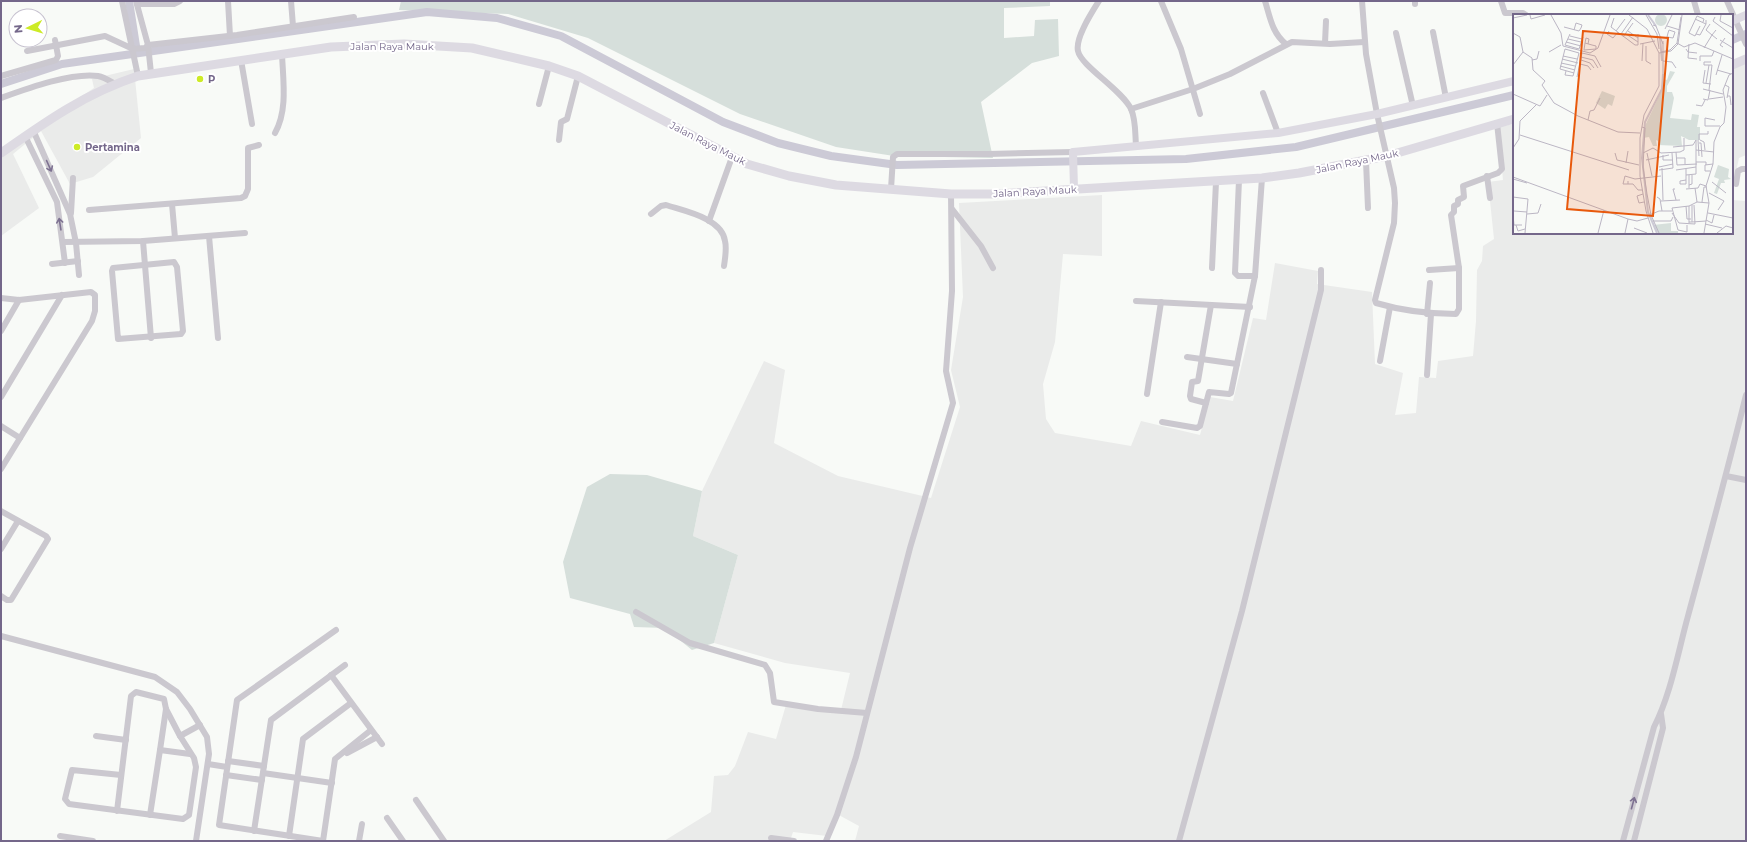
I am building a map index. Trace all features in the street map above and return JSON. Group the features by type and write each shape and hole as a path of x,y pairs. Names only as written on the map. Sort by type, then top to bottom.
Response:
{"main road":[{"name":"Jalan Raya Mauk","path":"1,153 84,97 115,84 137,72 362,45 425,44 472,48 549,66 578,76 748,164 789,176 836,185 891,186 951,194 996,194 1074,185 1216,182 1262,178 1366,161 1386,152 1513,119"},
{"path":"1733,65 1746,59"}],"street":[{"path":"122,1 134,50 137,72"},
{"path":"150,70 147,47 137,2 174,4 180,1"},
{"path":"228,1 230,36"},
{"path":"291,1 293,26"},
{"path":"1099,1 1087,20 1078,45 1078,50 1088,64 1113,87 1131,109 1136,146"},
{"path":"1161,1 1181,49 1200,114"},
{"path":"1265,1 1274,31 1286,44"},
{"path":"1362,1 1364,42 1378,117 1394,188 1394,223 1374,300 1376,303 1429,314 1458,312 1458,268 1451,215 1454,212 1454,206 1458,204 1458,200 1464,196 1462,186 1501,171 1503,167 1497,123"},
{"path":"1501,1 1504,13 1524,14"},
{"path":"1694,1 1698,14"},
{"path":"1727,1 1732,14"},
{"path":"1746,15 1735,21 1746,44"},
{"path":"27,51 56,44 105,36 134,50 354,17"},
{"path":"1325,43 1326,21"},
{"path":"1433,32 1446,98"},
{"path":"1396,33 1413,106"},
{"path":"1131,109 1193,90 1230,74 1286,44 1298,42 1364,42"},
{"path":"1,76 56,60 58,56 56,44"},
{"path":"275,133 279,125 284,95 282,54"},
{"path":"241,60 252,124"},
{"path":"539,104 549,66"},
{"path":"1,98 28,88 69,78 100,76 115,84"},
{"path":"559,140 561,122 567,119 578,76"},
{"path":"891,186 892,160 894,155 897,154 1072,155 1136,146 1278,133 1378,117 1413,106 1513,81"},
{"path":"1263,93 1278,133"},
{"path":"33,130 70,214 76,243 79,275"},
{"path":"25,136 57,202 65,263"},
{"path":"90,210 241,198 245,196 248,189 248,148 259,145"},
{"path":"1072,155 1074,185"},
{"path":"709,221 732,157"},
{"path":"1366,161 1368,208"},
{"path":"1736,184 1738,171 1742,169 1746,170"},
{"path":"1486,176 1490,198"},
{"path":"70,214 73,178"},
{"path":"1162,422 1197,428 1200,426 1210,392 1231,393 1250,307 1255,276 1262,178"},
{"path":"1238,180 1235,274 1238,276 1255,276"},
{"path":"1212,268 1216,182"},
{"path":"826,841 837,815 854,764 910,548 952,403 946,370 952,291 951,194"},
{"path":"57,202 64,199"},
{"path":"172,204 175,238"},
{"path":"651,214 661,206 666,205 709,221 720,229 725,240 724,266"},
{"path":"952,209 981,246 993,268"},
{"path":"63,242 142,241 245,233"},
{"path":"209,236 218,338"},
{"path":"142,241 151,338"},
{"path":"52,264 78,261"},
{"path":"174,262 177,267 183,331 178,335 121,341 117,337 112,271 116,268 145,265 174,262"},
{"path":"1429,270 1458,268"},
{"path":"1179,841 1242,611 1322,290 1321,270"},
{"path":"1427,375 1430,283"},
{"path":"1,298 19,300 62,294 94,293 94,317 1,468"},
{"path":"1,397 62,294"},
{"path":"1,331 19,300"},
{"path":"1136,301 1250,307"},
{"path":"1146,394 1161,302"},
{"path":"1206,403 1190,397 1192,382 1198,381 1211,305"},
{"path":"1380,360 1390,307"},
{"path":"1187,357 1237,364"},
{"path":"1623,841 1654,727 1661,714 1726,476 1746,395"},
{"path":"1,426 20,438"},
{"path":"1726,476 1746,480"},
{"path":"1,511 46,536 48,539 10,600 7,600 1,596"},
{"path":"1,549 18,521"},
{"path":"636,612 690,643 766,664 770,673 774,702 818,709 867,713"},
{"path":"336,630 237,700 219,825 323,841 335,759 372,730"},
{"path":"1,636 155,677 177,692 207,737 208,764 196,841"},
{"path":"254,831 271,720 345,665"},
{"path":"331,675 382,744"},
{"path":"117,811 131,696 136,692 164,699 166,709 190,754 194,758 196,767 189,815 183,819 117,811 70,804 65,799 72,770 121,775"},
{"path":"289,836 303,740 351,703"},
{"path":"150,815 166,709"},
{"path":"1634,841 1663,728 1661,714"},
{"path":"180,736 200,725"},
{"path":"96,736 126,740"},
{"path":"335,759 377,737"},
{"path":"160,750 190,754"},
{"path":"208,764 228,764 332,784"},
{"path":"226,775 262,780"},
{"path":"416,800 444,841"},
{"path":"387,818 403,841"},
{"path":"359,841 362,824"},
{"path":"60,836 75,840 93,841"},
{"path":"770,838 794,841"}],"shaded area":[{"path":"401,1 1050,1 1050,6 1004,8 1004,38 1034,36 1035,20 1058,19 1059,56 1032,63 981,102 993,158 894,156 836,147 740,114 588,38 508,14 399,10"},
{"path":"1746,60 1746,155 1739,158 1733,185 1733,65"},
{"path":"134,69 141,138 93,177 70,184 41,131 13,154 39,208 1,236 1,150 94,88 92,79"},
{"path":"1513,124 1513,234 1733,234 1733,200 1746,201 1746,841 855,841 859,826 837,814 827,836 793,832 790,841 664,841 711,812 714,776 728,775 735,766 748,732 776,739 786,705 841,710 850,673 785,663 714,643 738,555 693,536 702,491 764,361 785,370 774,443 838,476 931,498 960,407 951,370 963,297 959,203 1102,195 1102,256 1063,254 1055,342 1043,384 1046,419 1055,433 1131,446 1141,421 1200,435 1210,397 1233,401 1253,318 1266,320 1275,263 1318,271 1317,284 1372,292 1375,364 1403,373 1395,415 1416,413 1419,377 1436,378 1438,361 1473,356 1476,321 1477,270 1482,261 1483,246 1494,239 1488,182 1503,180 1498,127"},
{"path":"610,474 647,475 702,491 693,536 738,555 714,643 692,650 665,628 634,627 630,614 570,598 563,562 587,487"}],"waterway":[{"path":"129,1 137,52"},
{"path":"1,84 62,64 427,12 497,18 561,36 723,122 778,143 831,156 897,165 1186,159 1296,147 1513,95"},
{"path":"1733,40 1746,34"}],"place":[{"name":"P","path":"200,79"},
{"name":"Pertamina","path":"77,147"}]}
